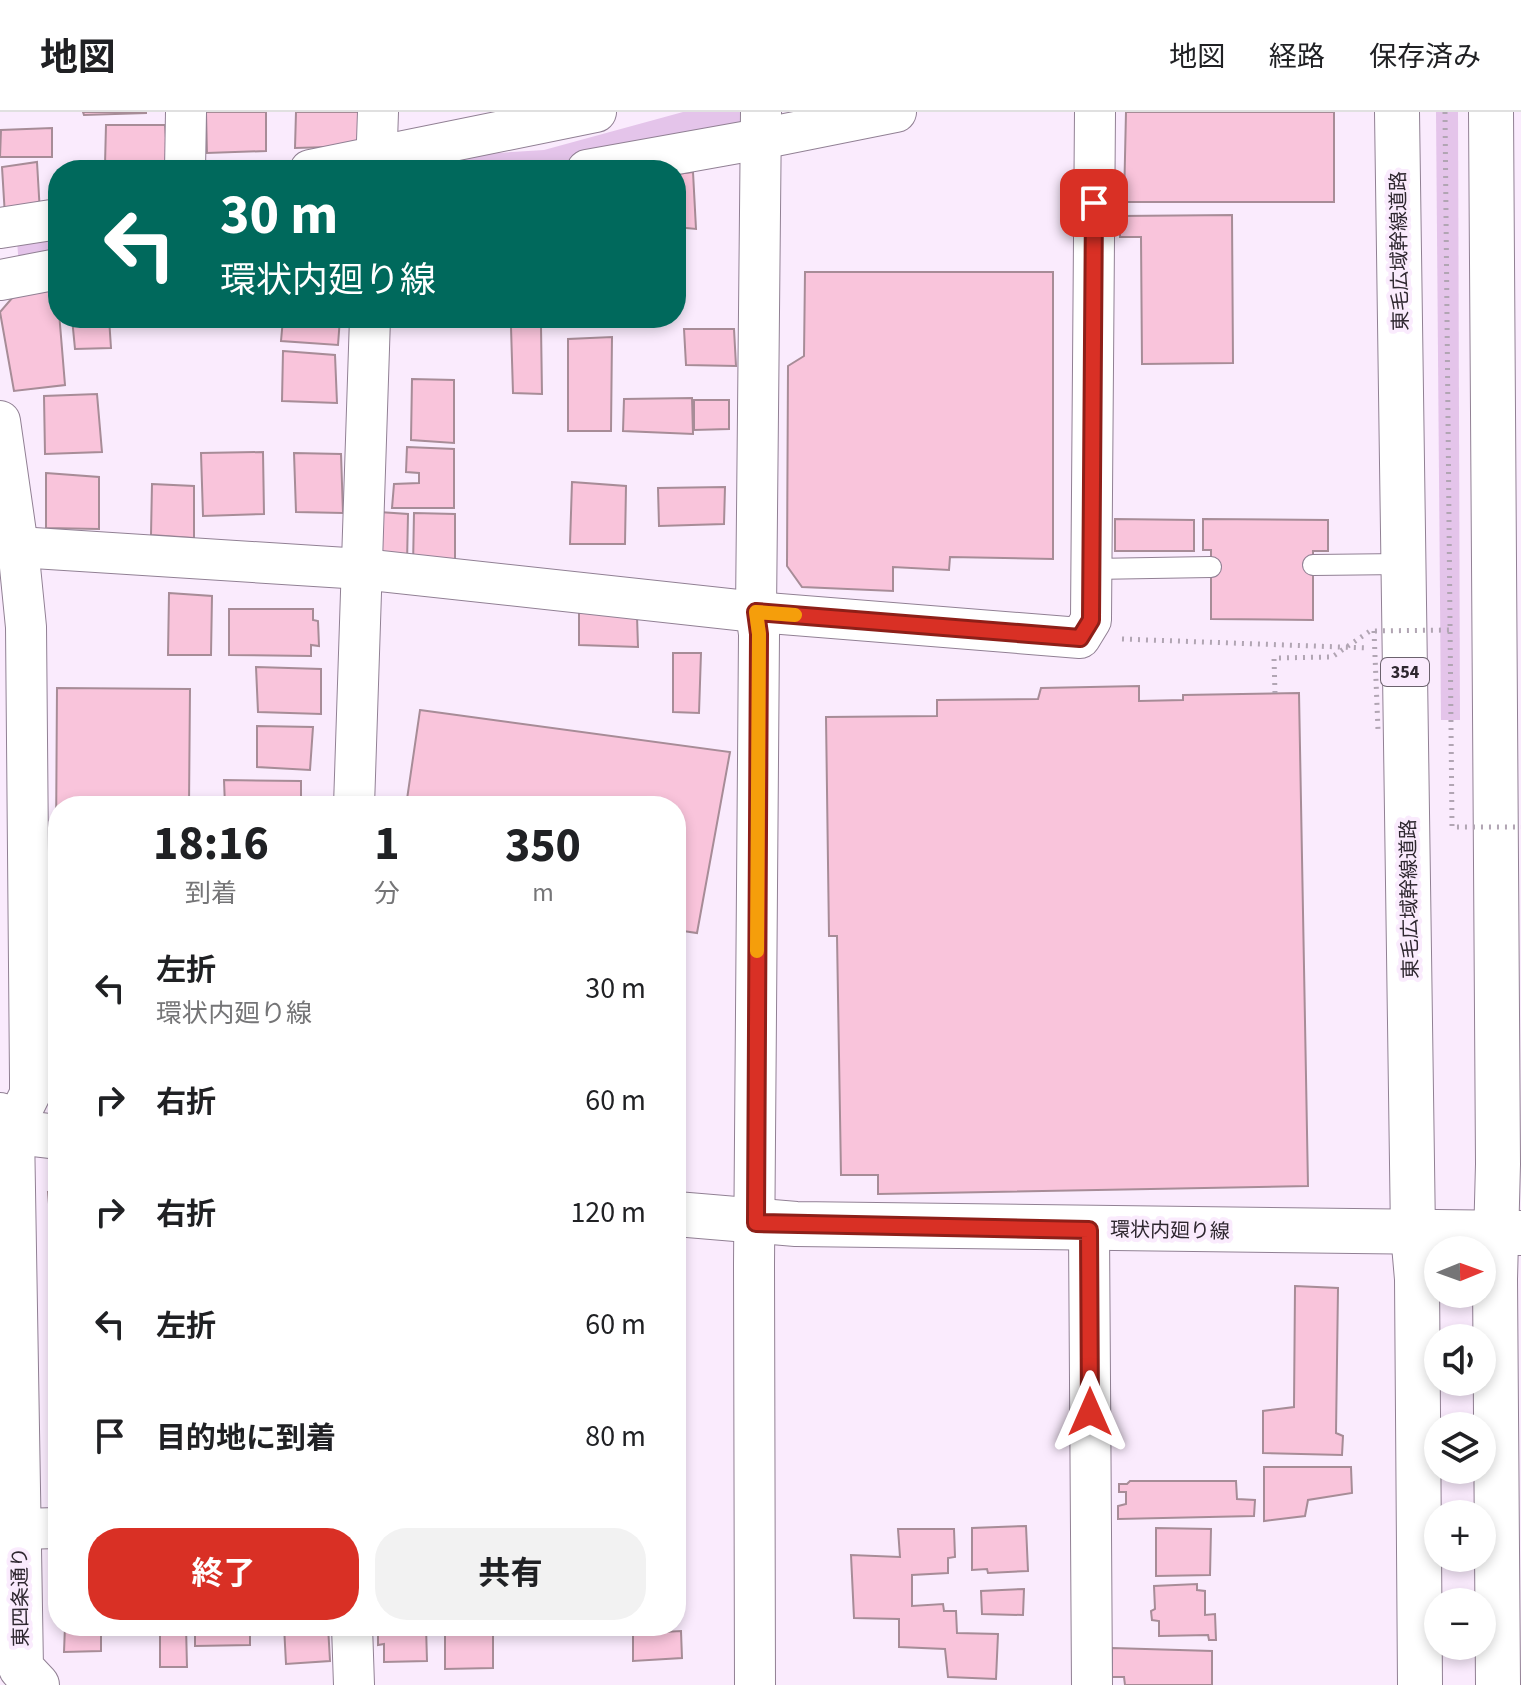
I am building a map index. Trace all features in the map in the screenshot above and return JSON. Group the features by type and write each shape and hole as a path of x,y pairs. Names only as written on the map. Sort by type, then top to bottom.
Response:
{"main road":[{"name":"東毛広域幹線道路","path":"1397,112 1402,564 1390,641 1417,1279 1420,1685"},
{"path":"1491,112 1508,660 1498,1164 1509,1233 1498,1685"},
{"path":"4,1124 48,1135"},
{"name":"東四条通り","path":"4,1124 38,1529 10,1574 21,1668 28,1682"},
{"name":"環状内廻り線","path":"686,1215 756,1223 1089,1230 1509,1233"}],"street":[{"path":"185,160 186,112"},
{"path":"376,160 378,112"},
{"path":"385,160 596,112"},
{"path":"627,160 761,126 896,112"},
{"path":"9,546 362,569 756,612 1080,638 1091,620 1095,112"},
{"path":"755,1685 759,650 756,612 761,126"},
{"path":"0,228 48,221"},
{"path":"0,280 48,271"},
{"path":"354,796 370,328"},
{"path":"0,421 9,546 26,627 30,1078 30,1094 4,1124"},
{"path":"1089,1230 1092,1685"},
{"path":"352,1636 354,1685"}],"lane":[{"path":"1313,565 1402,564"},
{"path":"1092,569 1211,567"}],"path":[{"path":"1445,112 1452,827 1521,827"},
{"path":"1080,638 1362,648 1450,630"},
{"path":"1275,693 1274,658 1332,657 1370,631 1390,641"},
{"path":"1378,730 1390,641"}],"shaded area":[{"path":"683,112 745,112 745,127 570,160 406,159 544,150"},
{"path":"1436,112 1458,112 1460,720 1441,720"},
{"path":"48,235 48,260 19,266 17,241"}],"building":[{"path":"83,112 146,112 146,113 84,115"},
{"path":"206,112 266,112 266,151 207,153"},
{"path":"296,112 365,112 365,146 295,148"},
{"path":"1126,112 1334,112 1334,202 1124,202"},
{"path":"106,125 165,125 168,160 105,160"},
{"path":"52,128 52,157 0,157 1,130"},
{"path":"37,162 40,213 5,216 2,167"},
{"path":"693,172 696,229 686,228 686,173"},
{"path":"1232,215 1233,363 1142,364 1141,237 1120,237 1120,216"},
{"path":"805,272 1053,272 1053,559 950,557 949,570 893,567 893,591 802,587 787,566 788,366 804,356"},
{"path":"48,290 48,328 60,328 65,385 14,391 0,312 13,297"},
{"path":"73,328 110,328 111,348 75,349"},
{"path":"282,328 339,328 338,345 281,341"},
{"path":"511,328 541,328 542,394 513,393"},
{"path":"684,329 734,329 736,366 686,365"},
{"path":"612,337 611,431 568,431 568,339"},
{"path":"283,351 335,355 337,403 282,401"},
{"path":"412,379 454,380 454,443 411,440"},
{"path":"97,394 102,452 45,454 44,396"},
{"path":"692,398 693,434 623,431 624,399"},
{"path":"694,400 729,400 729,429 694,430"},
{"path":"407,447 454,449 454,508 392,508 394,484 419,483 419,473 406,472"},
{"path":"263,452 264,514 203,516 201,453"},
{"path":"294,453 341,454 343,513 296,512"},
{"path":"46,473 99,477 99,529 46,528"},
{"path":"572,482 626,486 625,544 570,544"},
{"path":"152,484 194,486 194,538 151,535"},
{"path":"725,487 724,524 659,526 658,488"},
{"path":"379,512 408,514 407,564 378,562"},
{"path":"414,513 455,514 455,568 413,567"},
{"path":"1115,519 1194,520 1194,551 1115,551"},
{"path":"1203,519 1328,520 1328,551 1313,551 1313,620 1211,619 1211,550 1203,550"},
{"path":"169,593 212,596 211,655 168,655"},
{"path":"229,609 313,609 313,620 318,621 319,646 311,645 311,656 229,655"},
{"path":"579,611 637,616 638,647 579,645"},
{"path":"673,653 701,653 699,713 673,712"},
{"path":"256,667 321,669 321,714 258,712"},
{"path":"1139,686 1139,701 1183,700 1183,695 1299,693 1308,1186 878,1194 878,1175 841,1175 837,936 829,936 826,717 937,716 937,700 1038,699 1041,688"},
{"path":"57,688 190,689 189,796 56,796"},
{"path":"420,710 730,752 697,933 686,931 686,796 407,796"},
{"path":"257,726 313,727 310,770 257,767"},
{"path":"224,780 301,781 301,796 225,796"},
{"path":"1295,1286 1338,1288 1336,1433 1343,1436 1342,1455 1263,1453 1263,1411 1294,1407"},
{"path":"1264,1467 1351,1467 1352,1493 1308,1500 1305,1516 1264,1521"},
{"path":"1130,1481 1236,1481 1237,1499 1255,1500 1254,1516 1118,1519 1118,1506 1126,1504 1126,1492 1119,1492 1119,1484"},
{"path":"1026,1526 1028,1571 988,1573 987,1569 972,1570 972,1528"},
{"path":"1156,1528 1211,1529 1210,1575 1156,1576"},
{"path":"898,1529 954,1529 955,1557 948,1558 948,1573 912,1575 912,1606 943,1604 944,1611 956,1611 957,1633 998,1634 996,1679 948,1677 945,1649 899,1647 899,1619 854,1618 851,1555 900,1557"},
{"path":"1197,1584 1197,1590 1205,1591 1205,1615 1215,1614 1216,1640 1209,1640 1208,1635 1159,1636 1159,1621 1152,1620 1151,1611 1155,1609 1154,1586"},
{"path":"1024,1589 1023,1615 982,1614 981,1591"},
{"path":"65,1636 101,1636 101,1651 64,1652"},
{"path":"160,1636 186,1636 187,1667 160,1667"},
{"path":"195,1636 250,1636 250,1645 195,1646"},
{"path":"285,1636 329,1636 330,1661 286,1664"},
{"path":"378,1636 426,1636 427,1661 384,1662 384,1644 378,1645"},
{"path":"445,1636 493,1636 493,1668 445,1669"},
{"path":"633,1636 681,1636 682,1658 633,1661"},
{"path":"1112,1648 1212,1651 1212,1685 1125,1685 1124,1677 1112,1677"}],"slow traffic":[{"path":"757,951 759,634 756,612 795,615"}],"route":[{"path":"1090,1412 1089,1230 756,1223 759,634 756,612 1080,638 1091,620 1094,203"}]}
